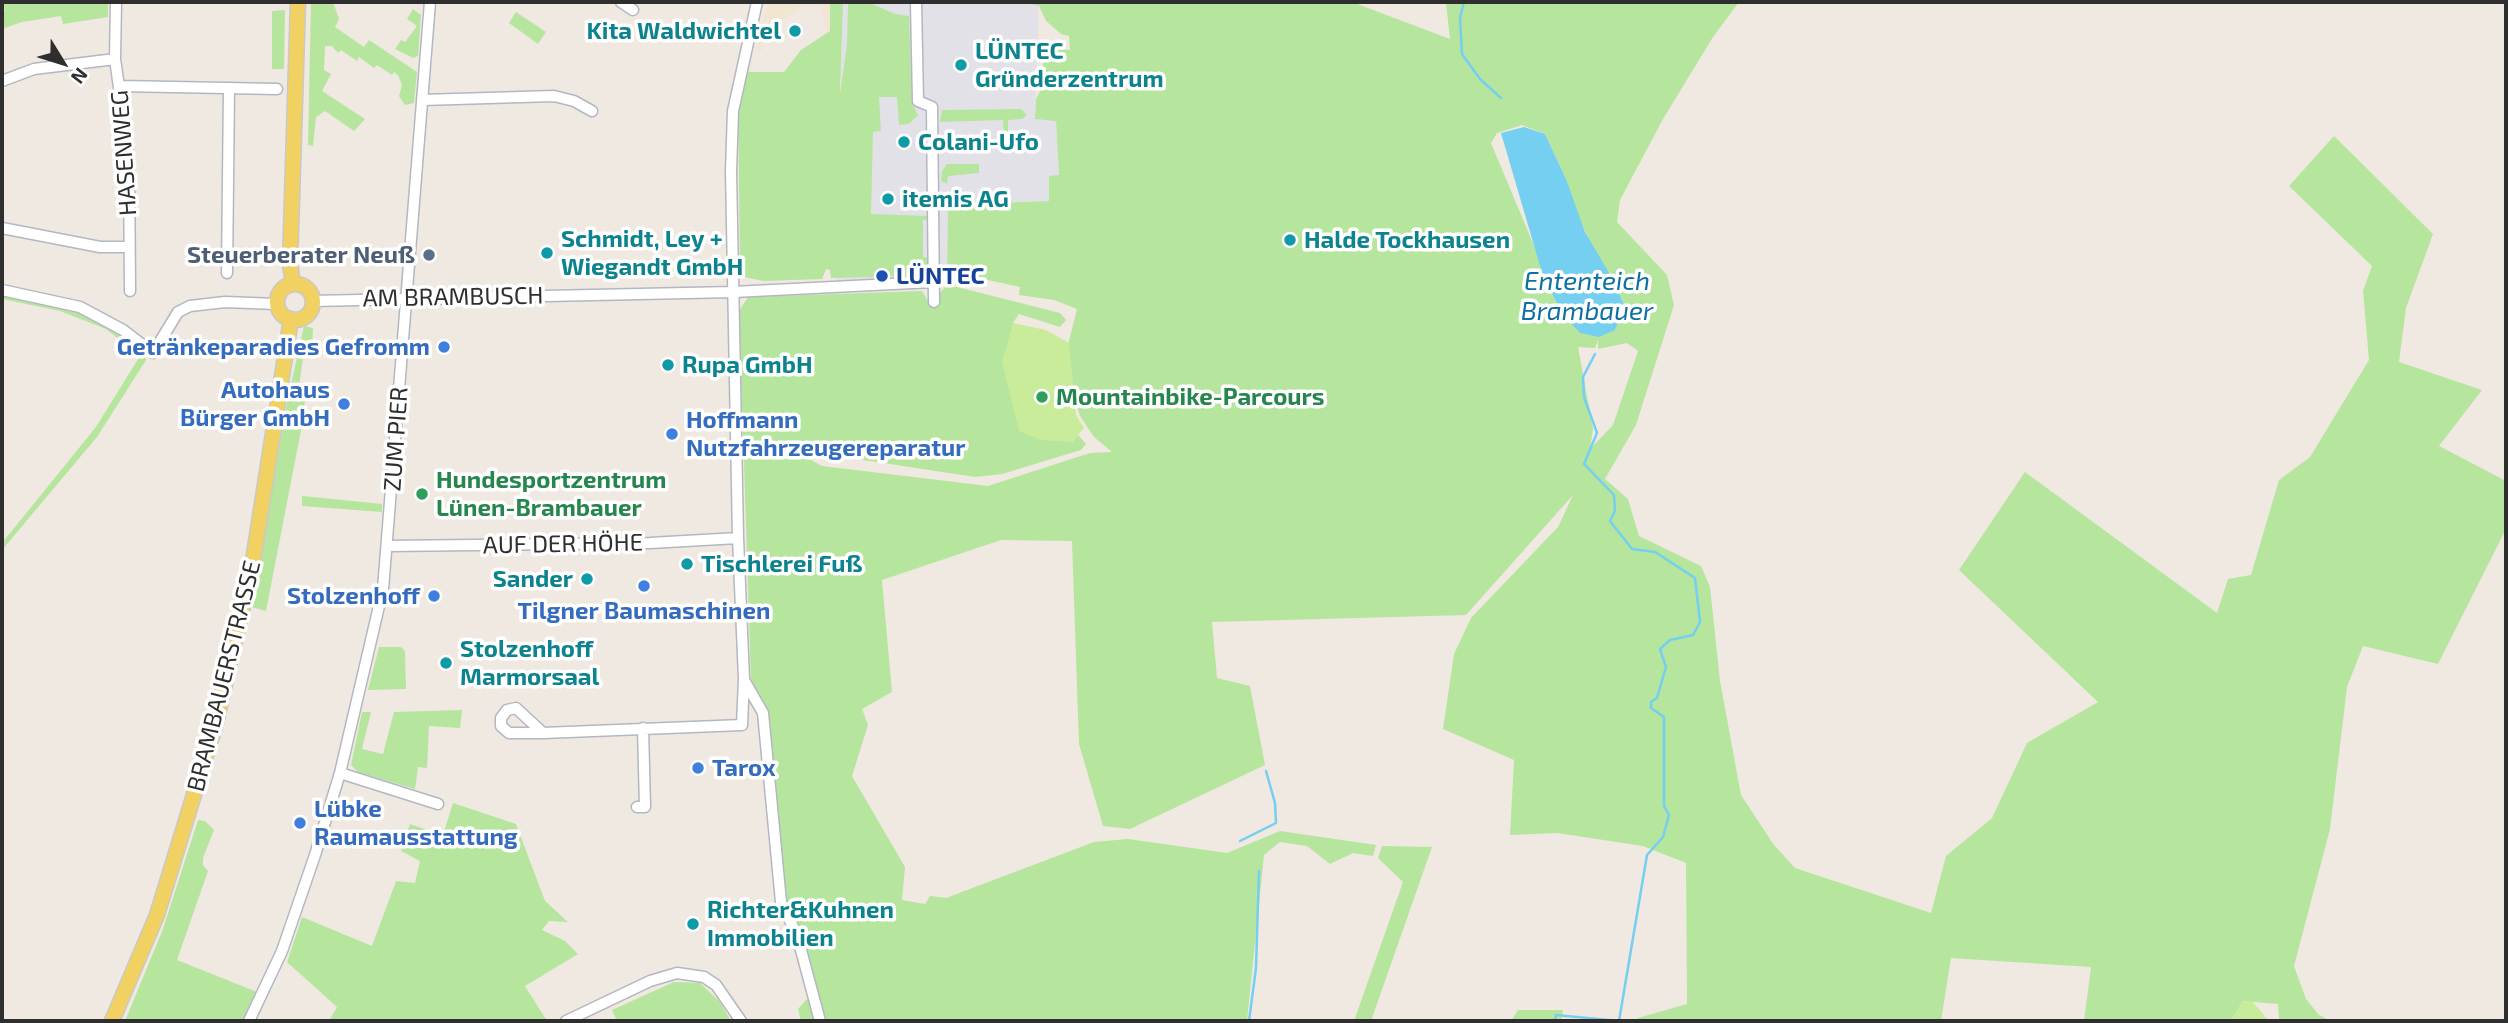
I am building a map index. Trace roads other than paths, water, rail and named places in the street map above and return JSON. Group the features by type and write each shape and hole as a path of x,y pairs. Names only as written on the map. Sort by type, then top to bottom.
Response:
{"main road":[{"path":"293,284 290,263 298,2"},
{"path":"293,284 306,288 313,301 306,315 291,319 283,315 277,304 279,293 293,284"},
{"name":"BRAMBAUERSTRASSE","path":"112,1021 157,915 216,723 252,567 291,319"}],"street":[{"name":"HASENWEG","path":"116,2 115,59 129,159 130,291"},
{"name":"ZUM PIER","path":"249,1021 292,922 340,773 374,632 388,546 430,2"},
{"path":"621,2 633,10"},
{"path":"543,733 742,725 744,679 733,292 733,111 757,2"},
{"path":"916,2 918,101 933,107 934,302"},
{"name":"HASENWEG","path":"2,81 34,69 115,59"},
{"path":"120,86 277,89"},
{"path":"227,273 229,88"},
{"path":"422,100 554,96 574,101 592,111"},
{"name":"HASENWEG","path":"2,228 100,247 129,247"},
{"path":"202,255 228,256"},
{"name":"AM BRAMBUSCH","path":"313,301 733,292 933,282"},
{"path":"2,290 80,307 123,330 153,353 178,312 190,306 225,302 277,304"},
{"name":"AUF DER HÖHE","path":"388,546 636,543 738,538"},
{"path":"744,679 763,713 781,902 797,935 820,1021"},
{"path":"637,807 645,807 643,728"},
{"path":"340,773 438,804"},
{"path":"566,1021 650,981 677,973 698,975 716,985 741,1021"}],"water":[{"name":"Ententeich Brambauer","path":"1524,127 1545,134 1566,179 1585,232 1615,283 1625,308 1615,330 1599,337 1580,333 1564,316 1543,276 1501,133"}],"waterway":[{"path":"1464,2 1460,18 1462,54 1480,79 1501,98"},
{"path":"1555,1021 1556,1015 1619,1021 1647,855 1663,837 1669,815 1664,806 1664,717 1651,708 1651,702 1657,698 1666,667 1660,649 1670,640 1693,635 1700,622 1695,578 1655,552 1632,549 1610,521 1615,511 1614,495 1584,464 1597,433 1584,397 1583,377 1595,354"},
{"path":"1240,841 1276,823 1275,803 1266,771"},
{"path":"1249,1021 1256,968 1259,871"}],"place":[{"name":"Kita Waldwichtel","path":"795,31"},
{"name":"LÜNTEC Gründerzentrum","path":"961,65"},
{"name":"Colani-Ufo","path":"904,142"},
{"name":"itemis AG","path":"888,199"},
{"name":"Halde Tockhausen","path":"1290,240"},
{"name":"Schmidt, Ley + Wiegandt GmbH","path":"547,253"},
{"name":"Steuerberater Neuß","path":"429,255"},
{"name":"LÜNTEC","path":"882,276"},
{"name":"Getränkeparadies Gefromm","path":"444,347"},
{"name":"Rupa GmbH","path":"668,365"},
{"name":"Mountainbike-Parcours","path":"1042,397"},
{"name":"Autohaus Bürger GmbH","path":"344,404"},
{"name":"Hoffmann Nutzfahrzeugereparatur","path":"672,434"},
{"name":"Hundesportzentrum Lünen-Brambauer","path":"422,494"},
{"name":"Tischlerei Fuß","path":"687,564"},
{"name":"Sander","path":"587,579"},
{"name":"Tilgner Baumaschinen","path":"644,586"},
{"name":"Stolzenhoff","path":"434,596"},
{"name":"Stolzenhoff Marmorsaal","path":"446,663"},
{"name":"Tarox","path":"698,768"},
{"name":"Lübke Raumausstattung","path":"300,823"},
{"name":"Richter&Kuhnen Immobilien","path":"693,924"}]}
